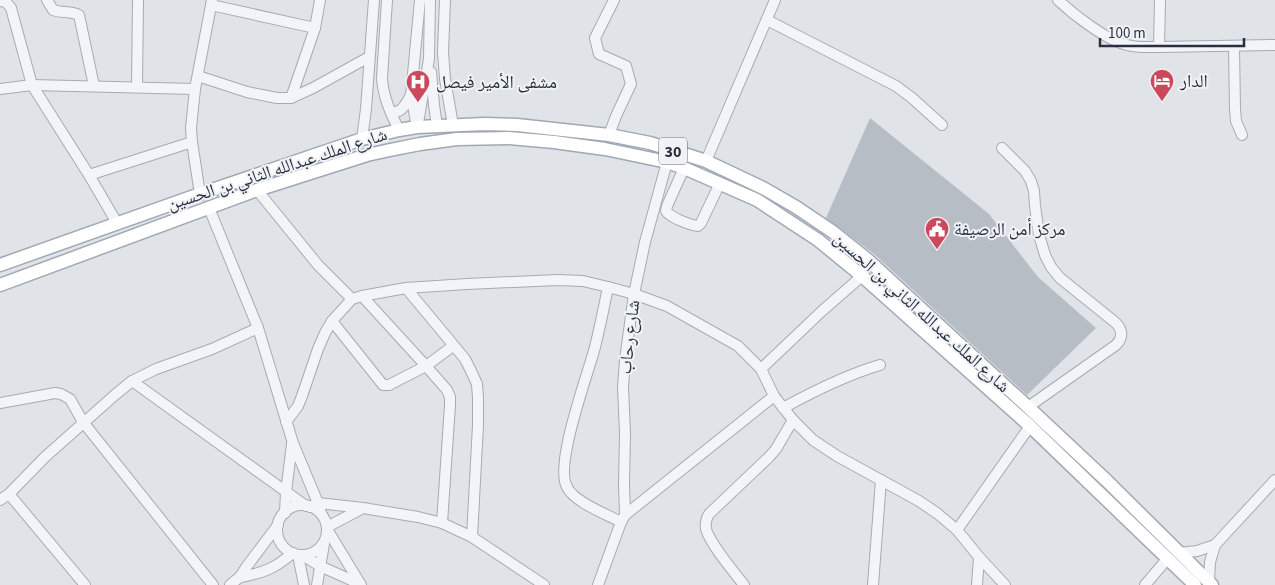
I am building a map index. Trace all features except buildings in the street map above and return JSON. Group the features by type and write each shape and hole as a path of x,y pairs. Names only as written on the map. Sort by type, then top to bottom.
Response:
{"main road":[{"name":"شارع الملك عبدالله الثاني بن الحسين","path":"0,265 362,139 399,130 453,125 517,125 609,134 650,143 706,161 763,188 833,232 868,260 1107,480 1173,556 1195,585"},
{"path":"417,127 420,144"},
{"name":"شارع الملك عبدالله الثاني بن الحسين","path":"0,285 257,190 367,156 420,144 457,139 509,138 605,149 667,162 757,200 818,240 862,276 1030,426 1098,491 1173,556 1211,583"},
{"path":"907,316 917,305"},
{"path":"1098,491 1107,480"}],"street":[{"path":"48,0 53,10 78,15 94,86"},
{"path":"137,88 138,0"},
{"path":"291,98 315,28 320,0"},
{"path":"362,139 374,0"},
{"path":"387,0 382,88 399,130"},
{"path":"417,127 410,95 420,0"},
{"path":"417,127 429,58 430,0"},
{"path":"445,0 443,52 445,79 453,125"},
{"path":"609,134 631,84 626,66 598,54 595,38 614,0"},
{"path":"706,161 775,0"},
{"path":"1159,47 1160,0"},
{"path":"0,1 6,2 11,8 32,85 117,223"},
{"path":"1062,2 1100,32 1113,40 1127,45 1141,47 1275,45"},
{"path":"200,194 191,128 195,89 211,3 315,28"},
{"path":"767,20 896,86 942,125"},
{"path":"1234,47 1235,109 1236,120 1242,135"},
{"path":"198,76 246,92 277,98 291,98 369,57"},
{"path":"429,58 437,126"},
{"path":"0,90 32,85 195,89"},
{"path":"391,112 395,113 401,110 410,95"},
{"path":"89,175 192,142"},
{"path":"1002,148 1031,181 1034,191 1039,235 1051,267 1060,278 1116,323 1121,332 1120,339 1116,345 1028,407"},
{"name":"شارع رحاب","path":"623,518 625,433 623,388 625,360 634,294 645,242 667,162"},
{"path":"684,168 666,211 669,215 693,226 698,226 701,223 720,183"},
{"path":"257,190 312,258 357,298 426,366 447,390 450,397 442,523"},
{"path":"209,208 258,328 314,507"},
{"path":"761,369 862,276"},
{"path":"286,422 298,406 318,349 332,321 357,298 406,288 558,280 608,287 667,306 738,346 761,369 774,396 793,420 813,440 837,456 919,500 957,530 979,557 1006,585"},
{"path":"608,287 595,348 572,427 563,478 572,494 586,504 623,518"},
{"path":"406,288 464,359 477,384 478,425 472,537"},
{"path":"332,321 383,385 389,385 426,366 453,346"},
{"path":"0,500 9,494 83,422 132,381 156,369 212,349 258,328"},
{"path":"783,408 810,393 850,375 880,366"},
{"path":"132,381 286,492 314,507 324,518 327,528 361,584"},
{"path":"0,403 55,393 70,399 83,422 213,585"},
{"path":"598,585 623,518 774,396"},
{"path":"744,585 709,536 706,520 709,514 776,449 793,420"},
{"path":"957,530 1030,426"},
{"path":"285,513 293,443"},
{"path":"873,585 882,480"},
{"path":"1211,583 1210,562 1215,545 1275,480"},
{"path":"9,494 85,585"},
{"path":"240,578 285,513 294,507 314,507 363,508 442,523 472,537 541,584"},
{"path":"327,528 363,508"},
{"path":"278,524 280,542 286,549 361,584"},
{"path":"317,585 327,528"},
{"path":"230,585 240,578 259,574 278,566 298,554 314,552 325,542"},
{"path":"1145,585 1173,556 1215,545"},
{"path":"298,554 304,585"},
{"path":"977,585 979,557"}],"place":[{"name":"الدار","path":"1162,102"},
{"name":"مشفى الأمير فيصل","path":"418,103"},
{"name":"مركز أمن الرصيفة","path":"937,250"}]}
